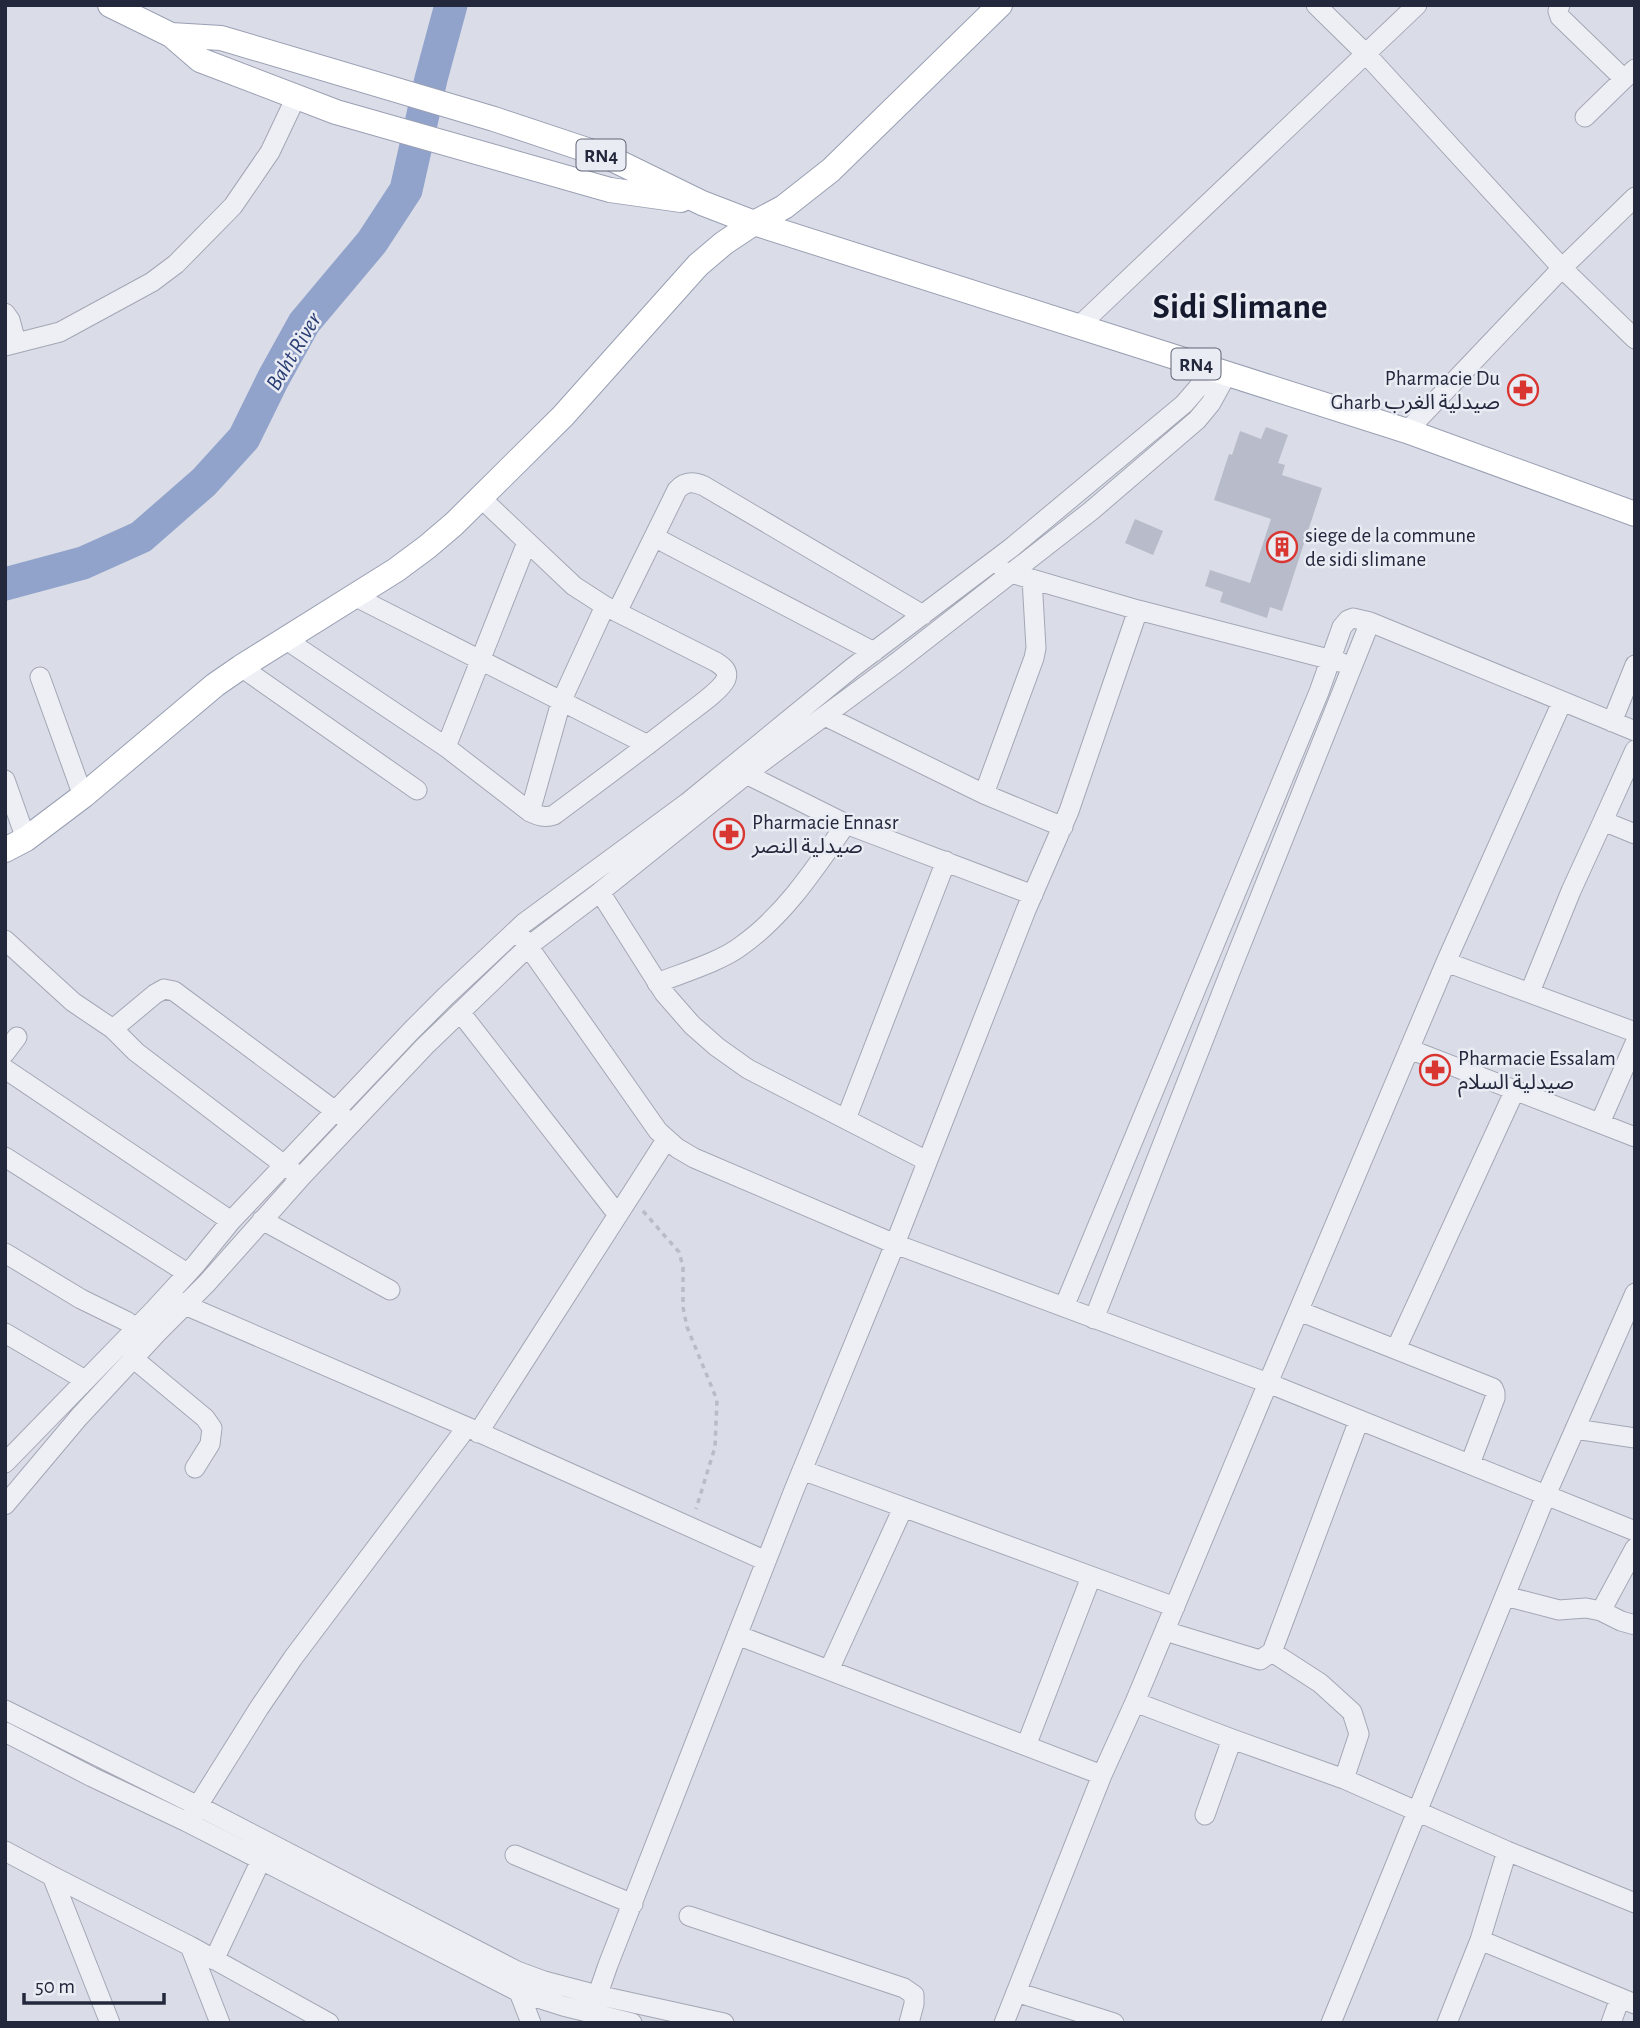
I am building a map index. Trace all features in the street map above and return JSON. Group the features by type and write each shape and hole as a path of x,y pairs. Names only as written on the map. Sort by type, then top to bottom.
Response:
{"main road":[{"name":"RN4","path":"110,5 171,35 200,60 336,112 610,190 702,203"},
{"path":"15,845 83,796 215,685 427,547 482,499 563,416 698,265 724,243 754,222 784,206 831,170 1000,5"},
{"name":"RN4","path":"171,35 221,38 494,119 608,158 702,203 754,222 1407,431 1635,514"}],"street":[{"path":"1316,5 1366,54 1562,268 1635,339"},
{"path":"1078,327 1417,5"},
{"path":"1560,5 1560,17 1629,74 1585,117"},
{"path":"5,313 10,320 10,344 60,332 152,282 176,264 233,206 270,152 297,95"},
{"path":"1407,431 1562,268 1635,197"},
{"path":"5,1463 168,1294 231,1221 351,1124 425,1046 529,946 600,891 874,652 987,565 1184,404 1219,371"},
{"path":"5,1505 79,1417 207,1283 262,1220 336,1111 411,1031 517,929 687,803 825,716 1091,511 1186,431 1212,403 1219,371"},
{"path":"530,812 562,702 681,485 688,482 698,483 923,615"},
{"path":"285,639 446,747 530,812 547,817 554,815 648,745 709,697 723,682 727,674 725,669 711,659 611,609 574,586 482,499"},
{"path":"654,537 874,652"},
{"path":"446,747 527,542"},
{"path":"987,565 1138,610 1352,666"},
{"path":"984,794 1034,658 1036,648 1032,579"},
{"path":"354,596 648,745"},
{"path":"591,2014 802,1470 1062,827 1138,610"},
{"path":"1064,1307 1319,692 1345,622 1353,618 1370,622 1635,732"},
{"path":"1094,1319 1370,622"},
{"path":"1612,722 1635,665"},
{"path":"241,667 417,790"},
{"path":"40,677 83,796"},
{"path":"1004,2023 1102,1775 1446,962 1562,702"},
{"path":"825,716 984,794 1062,827"},
{"path":"1530,992 1571,891 1635,750"},
{"path":"1292,757 1312,767"},
{"path":"739,771 846,824 1033,895"},
{"path":"5,780 15,845"},
{"path":"1603,821 1635,834"},
{"path":"657,983 740,947 768,923 806,880 846,824"},
{"path":"846,1119 946,861"},
{"path":"600,891 657,983 692,1025 717,1047 748,1069 927,1161"},
{"path":"517,929 658,1131 666,1140 694,1158 895,1244 1268,1383 1635,1531"},
{"path":"5,940 73,1002 113,1029 136,1052 293,1171"},
{"path":"1209,958 1232,967"},
{"path":"1446,962 1635,1032"},
{"path":"113,1029 155,994 164,989 174,991 351,1124"},
{"path":"460,1012 618,1215"},
{"path":"411,1031 425,1046"},
{"path":"1601,1123 1635,1043"},
{"path":"1409,1049 1635,1137"},
{"path":"5,1069 231,1221"},
{"path":"1396,1349 1515,1090"},
{"path":"193,1814 293,1658 473,1430 666,1140"},
{"path":"5,1157 187,1273"},
{"path":"262,1220 390,1290"},
{"path":"5,1253 81,1299 136,1327 152,1339"},
{"path":"1331,2023 1546,1494 1635,1293"},
{"path":"168,1294 185,1305 473,1430 766,1562"},
{"path":"1299,1311 1493,1388 1495,1398 1469,1464"},
{"path":"5,1333 85,1380"},
{"path":"134,1359 205,1418 212,1428 210,1444 195,1468"},
{"path":"1165,1631 1259,1660 1272,1652 1359,1419"},
{"path":"1575,1429 1635,1438"},
{"path":"802,1470 1175,1607"},
{"path":"829,1670 903,1508"},
{"path":"1601,1611 1635,1548"},
{"path":"1026,1746 1091,1577"},
{"path":"1505,1596 1559,1610 1586,1608 1601,1611 1635,1625"},
{"path":"737,1635 1102,1775"},
{"path":"1272,1652 1321,1683 1353,1712 1359,1734 1344,1779"},
{"path":"1135,1702 1232,1740 1344,1779 1507,1851 1635,1903"},
{"path":"5,1710 193,1814 517,1971 544,1981 724,2023"},
{"path":"5,1732 92,1777 193,1814 261,1860 519,1992 591,2014 632,2023"},
{"path":"1205,1815 1232,1740"},
{"path":"5,1851 215,1960 329,2023"},
{"path":"1447,2023 1480,1940 1507,1851"},
{"path":"515,1855 632,1904"},
{"path":"215,1960 261,1860"},
{"path":"52,1876 110,2023"},
{"path":"690,1916 904,1988 914,1995 909,2023"},
{"path":"1480,1940 1627,2001 1611,2023"},
{"path":"190,1947 220,2023"},
{"path":"517,1971 519,1992 531,2023"},
{"path":"1016,1993 1114,2023"}],"path":[{"path":"629,1197 679,1252 683,1267 683,1307 687,1327 717,1400 715,1447 691,1528"}],"building":[{"name":"siege de la commune de sidi slimane","path":"1266,427 1288,435 1278,463 1285,465 1282,475 1322,488 1282,611 1270,607 1267,618 1220,602 1223,592 1205,586 1210,570 1250,583 1271,519 1214,500 1229,454 1232,455 1240,431 1261,439"},
{"path":"1135,519 1163,531 1153,555 1125,543"}],"waterway":[{"name":"Baht River","path":"5,584 83,563 141,537 204,482 244,438 304,323 372,242 406,190 451,5"}],"place":[{"name":"Pharmacie Du Gharb صيدلية الغرب","path":"1523,390"},
{"name":"siege de la commune de sidi slimane","path":"1282,547"},
{"name":"Pharmacie Ennasr صيدلية النصر","path":"729,834"},
{"name":"Pharmacie Essalam صيدلية السلام","path":"1435,1070"}],"district":[{"name":"Sidi Slimane","path":"1240,306"}]}
